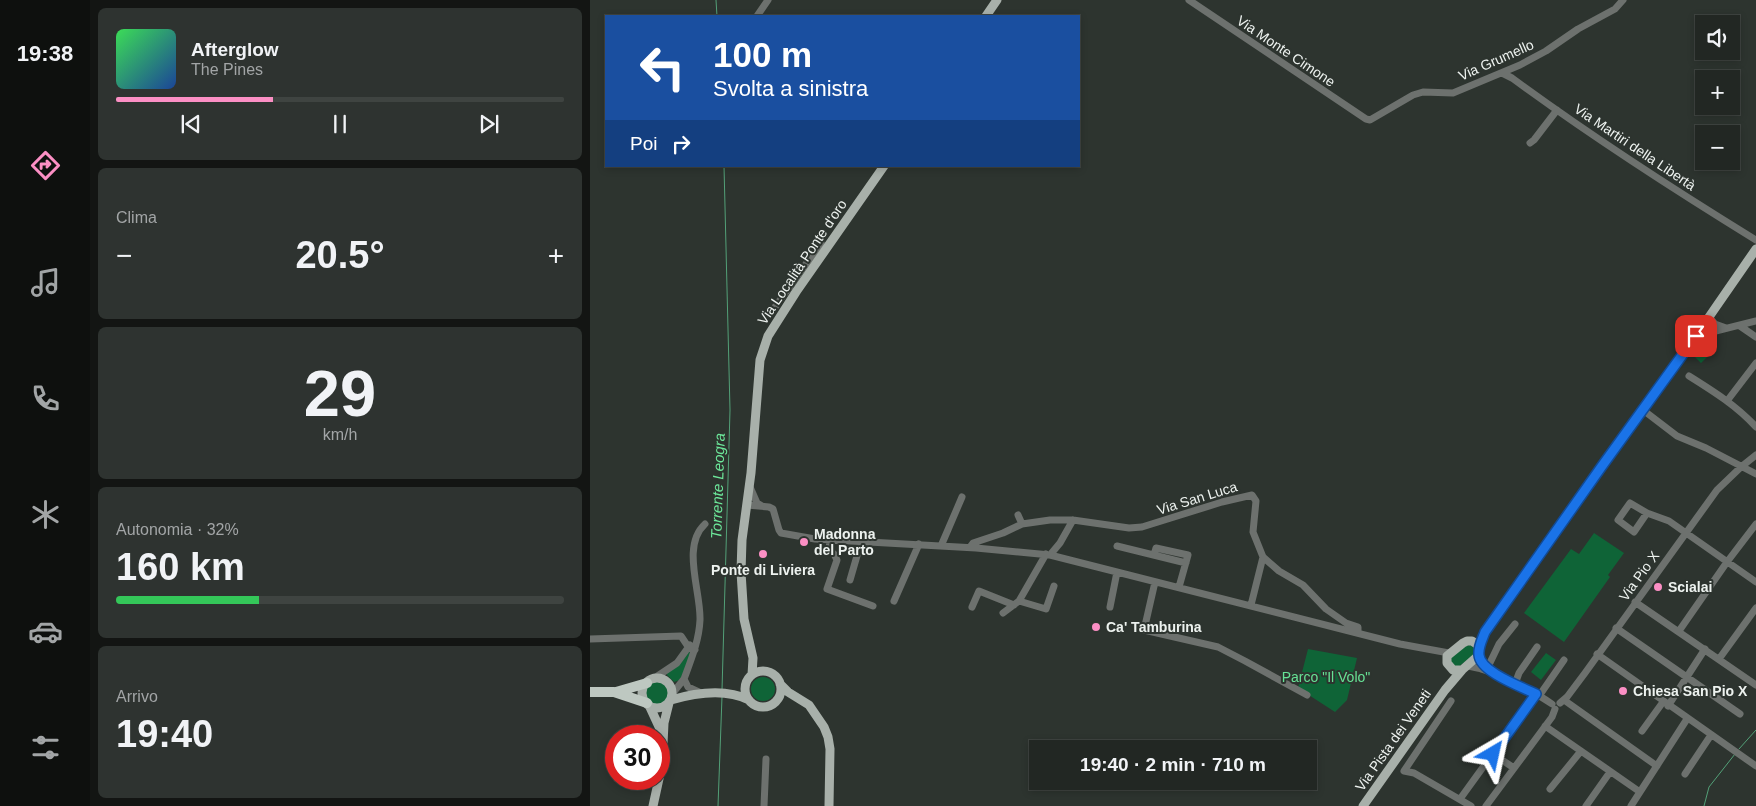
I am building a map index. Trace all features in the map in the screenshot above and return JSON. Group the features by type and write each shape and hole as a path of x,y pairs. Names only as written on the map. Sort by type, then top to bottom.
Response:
{"highway":[{"path":"614,692 650,681"},
{"path":"590,692 614,692 648,704"}],"main road":[{"path":"987,15 997,0"},
{"name":"Via Località Ponte d'oro","path":"749,678 752,658 744,619 741,572 742,540 752,470 760,360 768,336 796,292 883,167"},
{"path":"1479,652 1485,632 1708,320 1756,249"},
{"path":"1448,653 1463,642 1472,641 1485,632"},
{"path":"1472,641 1478,645 1479,652"},
{"name":"Via Pista dei Veneti","path":"1363,806 1445,690 1479,652"},
{"name":"Via Pista dei Veneti","path":"1445,690 1449,677 1448,653"},
{"path":"752,658 759,668 774,675 788,692 809,704 824,727 830,749 829,806"},
{"path":"1448,665 1453,670 1464,668"},
{"path":"733,693 749,678 764,671"},
{"path":"659,725 643,695 644,686 657,678 665,680 672,694 664,725"},
{"path":"749,678 746,693 749,700"},
{"path":"777,700 781,691 780,684"},
{"path":"648,704 657,708 672,694 733,693 749,700 756,706 765,707 777,700 795,696"},
{"path":"653,806 657,790"}],"street":[{"path":"758,15 768,0"},
{"name":"Via Monte Cimone","path":"1189,0 1370,120"},
{"name":"Via Grumello","path":"1370,120 1397,103 1418,94 1435,91 1453,93 1502,73 1546,51 1565,37 1615,9 1623,0"},
{"name":"Via Martiri della Libertà","path":"1502,73 1512,78 1623,156 1756,240"},
{"path":"1530,143 1557,110"},
{"name":"Via Località Ponte d'oro","path":"770,314 821,243"},
{"path":"1708,320 1726,328"},
{"path":"1708,320 1715,331"},
{"path":"1696,336 1756,321"},
{"path":"1740,326 1756,337"},
{"path":"1727,401 1756,363"},
{"path":"1689,376 1727,401 1745,415 1756,427"},
{"path":"1643,410 1677,436 1706,448 1756,474"},
{"name":"Via Pio X","path":"1486,806 1546,726 1558,704 1717,490 1756,455"},
{"path":"750,487 757,503 762,507"},
{"name":"Via San Luca","path":"970,547 973,543 1003,534 1022,524 1034,521 1073,520 1128,528 1142,527 1222,502 1252,495 1256,501 1252,532 1263,557 1279,571 1303,585 1326,610 1346,623 1358,627 1358,632"},
{"path":"940,546 962,497"},
{"path":"747,505 773,509 781,533 830,540 970,547 1048,555 1429,651 1448,653"},
{"path":"1647,513 1669,521 1756,582"},
{"path":"1018,514 1022,524"},
{"path":"1003,614 1016,603 1048,555 1060,543 1073,520"},
{"path":"672,694 684,679 698,635 700,619 693,552 697,533 705,524"},
{"path":"1679,631 1726,562 1756,524"},
{"path":"830,540 829,550 837,560 827,589 873,606"},
{"path":"850,580 861,542"},
{"path":"894,601 919,544"},
{"path":"1117,546 1186,563 1179,587"},
{"path":"1251,605 1263,557"},
{"path":"1110,607 1117,572"},
{"path":"1155,582 1144,630 1218,647 1307,695"},
{"path":"972,607 979,591 1016,603 1046,609 1054,586"},
{"path":"1635,602 1756,685"},
{"path":"1719,659 1756,608"},
{"path":"1487,668 1499,644 1515,624"},
{"path":"1616,628 1740,714"},
{"path":"590,639 681,636 692,649"},
{"path":"1515,684 1519,673 1538,647"},
{"path":"650,681 677,663 692,649"},
{"path":"1642,731 1687,677 1705,649"},
{"path":"1429,651 1438,655 1448,665"},
{"path":"1479,652 1482,664 1494,674"},
{"path":"1597,654 1756,766"},
{"path":"1460,799 1564,660"},
{"path":"1464,668 1479,668 1558,704 1657,766"},
{"path":"684,679 695,693"},
{"path":"1451,701 1404,771 1414,773 1471,806"},
{"path":"1631,806 1687,719"},
{"path":"1546,726 1640,792"},
{"path":"1685,774 1711,735"},
{"path":"1550,789 1581,751"},
{"path":"1493,754 1514,768"},
{"path":"764,806 766,759"},
{"path":"1586,806 1610,772"}],"green space":[{"path":"1702,344 1711,353 1701,363 1692,354"},
{"path":"1594,533 1624,553 1608,575 1610,577 1564,642 1524,613 1571,549 1579,554"},
{"path":"1470,645 1474,648 1474,655 1458,667 1451,664 1451,657 1465,646"},
{"name":"Parco \"Il Volo\"","path":"1308,649 1357,658 1347,700 1335,712 1298,688"},
{"path":"689,652 691,653 680,680 674,682 666,672 681,663"},
{"path":"1546,653 1556,660 1541,680 1531,672"},
{"path":"763,677 771,681 775,689 771,697 763,701 755,697 751,689 755,681"},
{"path":"657,681 665,685 669,693 665,701 657,705 649,701 645,693 649,685"}],"waterway":[{"name":"Torrente Leogra","path":"716,0 717,15"},
{"name":"Torrente Leogra","path":"722,690 730,410 724,167"},
{"name":"Torrente Leogra","path":"718,806 722,697"},
{"path":"1739,749 1756,730"},
{"path":"1704,806 1709,787 1735,754"}],"place":[{"name":"Madonna del Parto","path":"804,542"},
{"name":"Ponte di Liviera","path":"763,554"},
{"name":"Scialai","path":"1658,587"},
{"name":"Ca' Tamburina","path":"1096,627"},
{"name":"Chiesa San Pio X","path":"1623,691"}],"route":[{"path":"1493,754 1536,694 1494,674 1482,664 1479,649 1485,632 1696,336"}]}
